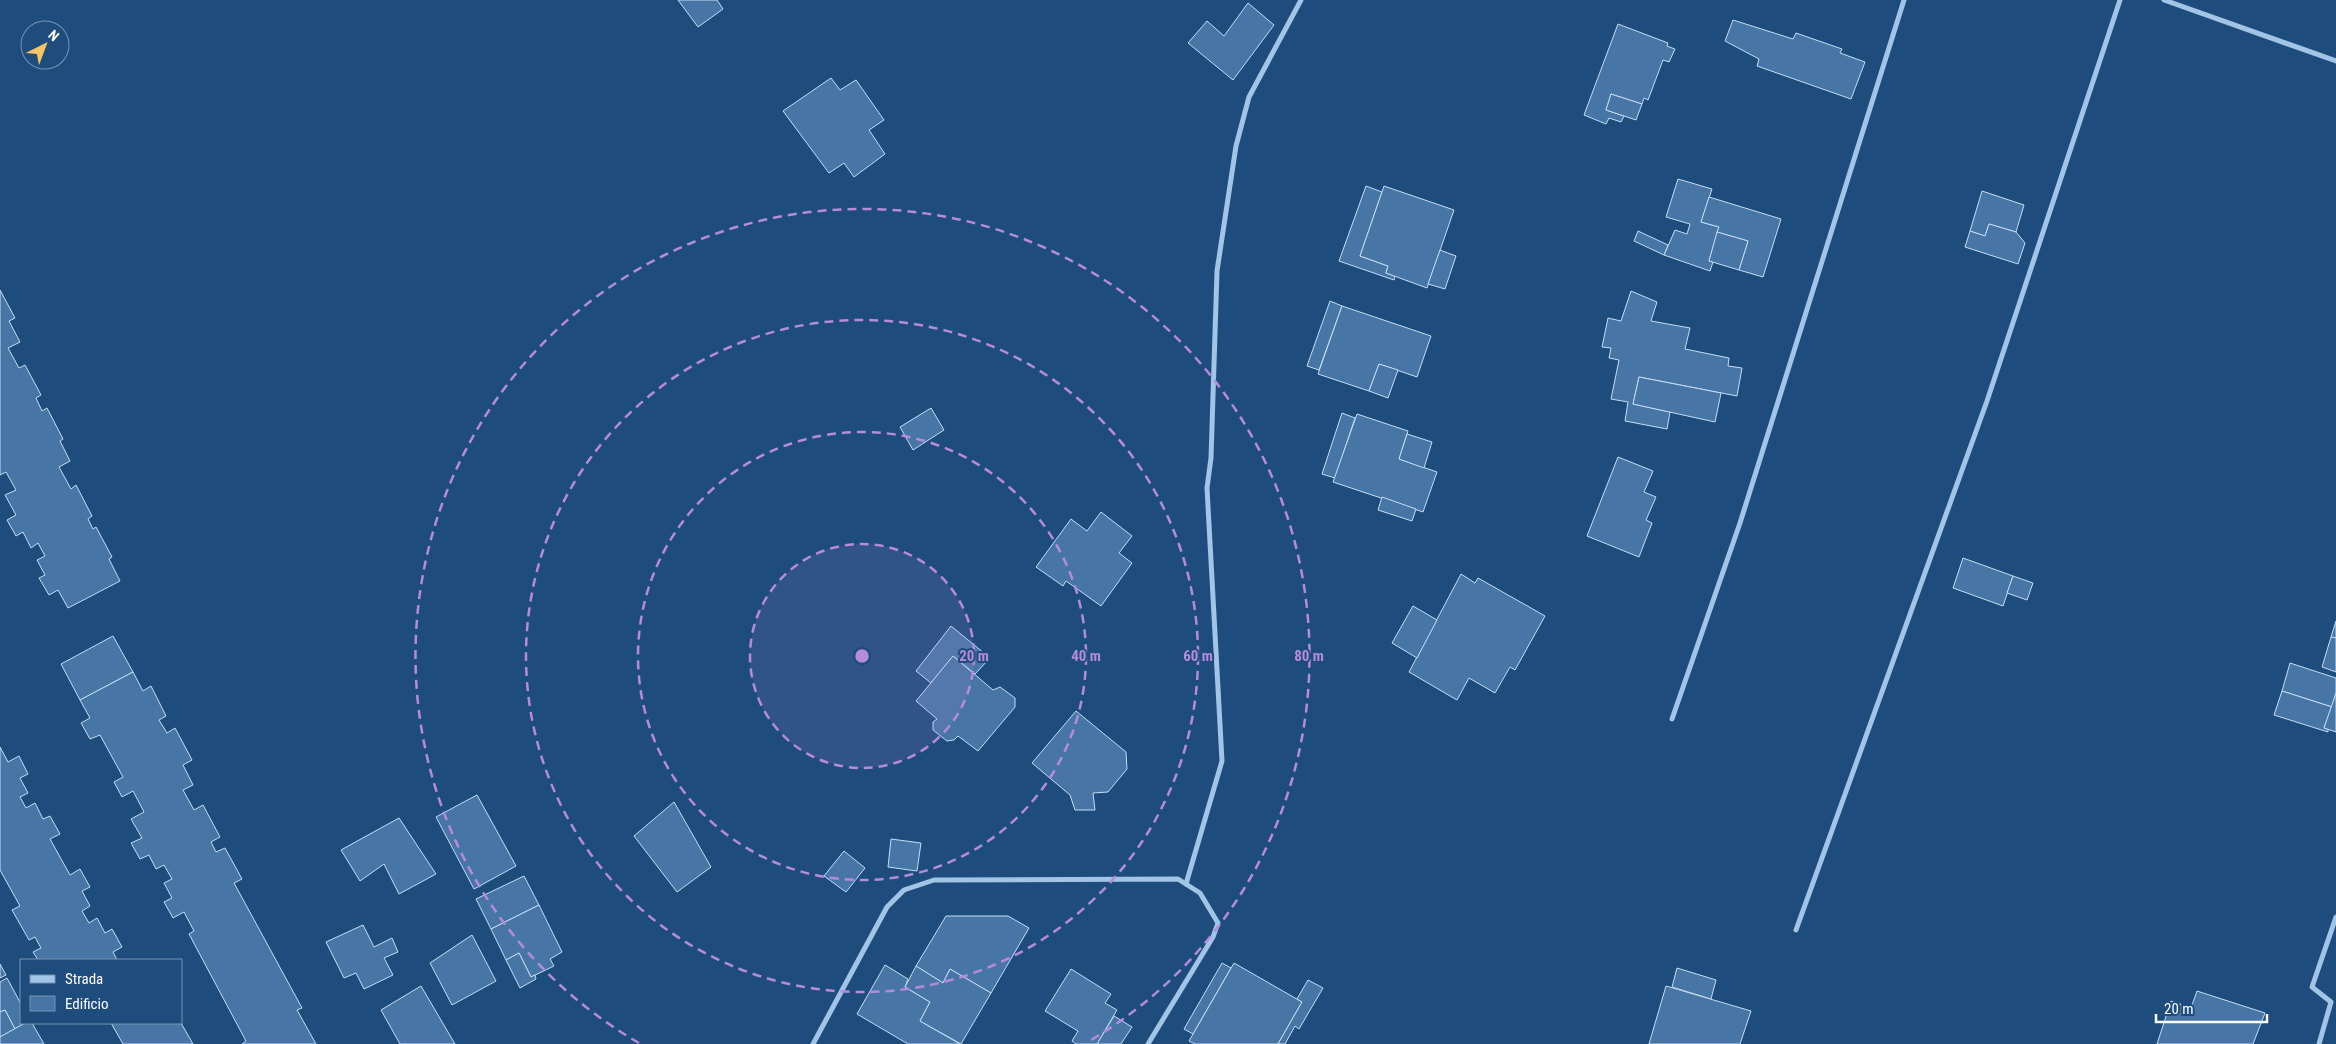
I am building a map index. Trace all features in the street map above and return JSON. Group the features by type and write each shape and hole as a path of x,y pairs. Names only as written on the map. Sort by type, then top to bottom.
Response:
{"street":[{"path":"1186,884 1222,761 1207,488 1211,458 1217,271 1236,146 1249,97 1301,0"},
{"path":"1672,719 1740,523 1904,0"},
{"path":"1796,930 1988,401 2120,0"},
{"path":"2164,0 2336,61"},
{"path":"813,1044 886,907 904,890 934,880 1178,879 1200,893 1218,923 1213,937 1148,1044"},
{"path":"2319,1044 2331,1002 2312,987 2336,917"}],"building":[{"path":"678,0 717,0 723,9 698,27"},
{"path":"1248,3 1274,25 1233,80 1188,43 1207,21 1224,36"},
{"path":"1733,20 1793,39 1796,33 1842,49 1840,53 1865,62 1851,99 1757,66 1759,59 1725,41"},
{"path":"1618,24 1668,43 1667,46 1675,49 1669,62 1663,60 1648,100 1644,98 1642,104 1611,94 1606,110 1624,116 1621,122 1609,118 1606,124 1584,115"},
{"path":"831,78 840,90 856,80 884,120 869,130 885,154 854,177 844,163 829,173 783,111"},
{"path":"1611,94 1642,104 1636,120 1606,110"},
{"path":"1678,179 1712,189 1701,222 1719,227 1709,261 1713,262 1710,271 1664,255 1675,230 1687,234 1690,224 1666,217"},
{"path":"1366,186 1382,192 1360,256 1388,266 1386,273 1395,276 1394,280 1339,261"},
{"path":"1384,186 1454,210 1427,288 1386,273 1388,266 1360,256"},
{"path":"1982,191 2024,205 2016,232 1989,224 1985,236 1970,231"},
{"path":"1709,197 1781,219 1763,277 1739,270 1748,241 1717,232 1719,227 1701,222"},
{"path":"1989,224 2016,232 2025,243 2018,264 1965,247 1970,231 1985,236"},
{"path":"1638,231 1668,245 1664,255 1634,241"},
{"path":"1717,232 1748,241 1739,270 1709,261"},
{"path":"1440,250 1456,256 1445,289 1428,284"},
{"path":"0,290 15,318 9,321 20,342 8,348 19,368 25,365 41,395 36,398 42,411 47,408 63,439 60,441 70,461 59,467 71,489 76,485 92,516 88,519 93,529 96,527 112,557 109,559 120,581 68,608 58,590 49,595 39,578 45,575 37,560 45,556 38,543 31,548 23,532 16,536 7,520 16,515 5,495 16,490 6,472 0,475"},
{"path":"1631,291 1657,302 1651,321 1690,328 1685,349 1729,358 1728,366 1742,368 1737,396 1639,377 1633,404 1670,412 1667,429 1625,421 1628,402 1611,399 1619,360 1609,358 1611,348 1602,347 1608,318 1621,321"},
{"path":"1330,301 1342,306 1319,370 1307,366"},
{"path":"1342,306 1431,336 1417,377 1379,364 1369,391 1318,374"},
{"path":"1379,364 1398,370 1388,398 1369,391"},
{"path":"1639,377 1721,393 1715,422 1633,404"},
{"path":"931,408 944,430 913,450 900,427"},
{"path":"1342,413 1355,418 1335,478 1322,474"},
{"path":"1357,414 1408,431 1399,459 1437,472 1423,512 1333,482"},
{"path":"1407,434 1432,442 1424,468 1399,459"},
{"path":"1618,457 1653,471 1644,492 1656,497 1646,520 1652,523 1639,557 1587,536"},
{"path":"1382,497 1416,509 1412,521 1378,510"},
{"path":"1101,512 1132,536 1119,553 1132,563 1101,606 1066,581 1063,586 1036,567 1071,519 1087,531"},
{"path":"1963,558 2013,576 2003,606 1953,588"},
{"path":"1461,574 1475,583 1478,578 1545,616 1515,670 1510,667 1495,693 1469,678 1457,700 1409,672"},
{"path":"2013,576 2033,583 2027,600 2007,593"},
{"path":"1413,606 1437,620 1417,658 1392,643"},
{"path":"2336,621 2336,638 2331,637"},
{"path":"951,626 990,658 975,674 953,656 931,683 916,671"},
{"path":"113,636 133,672 80,700 61,664"},
{"path":"2331,637 2336,638 2336,672 2322,667"},
{"path":"953,656 993,690 1000,687 1015,698 1015,707 978,751 958,736 954,740 947,741 933,730 933,722 937,719 916,701"},
{"path":"2290,663 2336,678 2336,693 2332,707 2282,691"},
{"path":"133,672 143,691 151,686 166,716 159,720 167,733 175,728 192,760 183,765 193,785 183,790 194,810 203,805 220,837 211,842 216,852 225,848 242,879 234,883 302,1008 297,1010 316,1044 242,1044 246,1041 189,934 194,931 184,912 173,918 164,902 172,898 164,883 172,879 164,865 156,869 149,855 140,859 131,843 142,838 131,819 144,812 133,791 122,797 114,782 123,777 100,735 90,739 81,723 90,718 80,700"},
{"path":"2282,691 2332,707 2324,728 2328,729 2328,732 2274,715"},
{"path":"2336,693 2336,732 2324,728"},
{"path":"1076,711 1126,752 1127,769 1108,792 1093,793 1095,810 1075,810 1070,795 1032,763"},
{"path":"0,747 8,762 19,756 28,774 20,778 28,793 20,797 26,808 35,803 43,819 50,816 60,834 50,839 70,875 80,869 90,887 82,891 90,906 82,911 89,923 97,918 105,933 112,929 122,947 113,952 116,959 37,959 33,952 41,948 35,937 29,940 12,910 20,906 0,870"},
{"path":"477,795 516,866 474,889 436,817"},
{"path":"674,802 711,867 677,892 634,836"},
{"path":"399,818 436,874 399,894 384,864 360,881 341,850"},
{"path":"891,839 921,843 917,871 888,867"},
{"path":"844,851 865,868 846,892 824,876"},
{"path":"524,876 539,905 491,929 476,899"},
{"path":"539,905 562,952 550,959 554,966 531,977 519,953 506,960 491,929"},
{"path":"946,916 1008,916 1029,928 991,993 950,969 943,983 916,966"},
{"path":"363,925 374,947 392,938 398,952 384,958 393,975 364,989 356,973 344,978 326,942"},
{"path":"472,935 496,981 452,1005 430,963"},
{"path":"519,953 531,977 535,975 536,979 520,988 506,960"},
{"path":"1222,963 1231,968 1193,1034 1184,1029"},
{"path":"1234,963 1302,1002 1278,1044 1195,1044 1189,1041"},
{"path":"0,964 6,975 0,978"},
{"path":"885,965 908,979 905,987 930,1002 920,1021 960,1044 908,1044 857,1014"},
{"path":"916,966 943,983 950,969 991,993 961,1044 920,1021 930,1002 905,987"},
{"path":"1677,968 1716,980 1711,999 1672,987"},
{"path":"1071,969 1111,994 1105,1003 1117,1010 1097,1044 1076,1044 1072,1041 1078,1031 1045,1011"},
{"path":"7,978 20,1002 20,1024 23,1024 15,1029 5,1010 0,1012 0,982"},
{"path":"1308,980 1323,988 1299,1029 1295,1026 1285,1044 1278,1044 1302,1002 1297,999"},
{"path":"421,986 455,1044 400,1044 381,1010"},
{"path":"1666,986 1751,1011 1740,1044 1649,1044"},
{"path":"2197,991 2265,1013 2253,1044 2157,1044 2171,1001 2191,1008"},
{"path":"5,1010 15,1029 0,1037 0,1012"},
{"path":"1114,1016 1132,1027 1121,1044 1097,1044"},
{"path":"23,1024 33,1024 44,1044 0,1044 0,1037"},
{"path":"112,1024 182,1024 193,1044 123,1044"}]}
